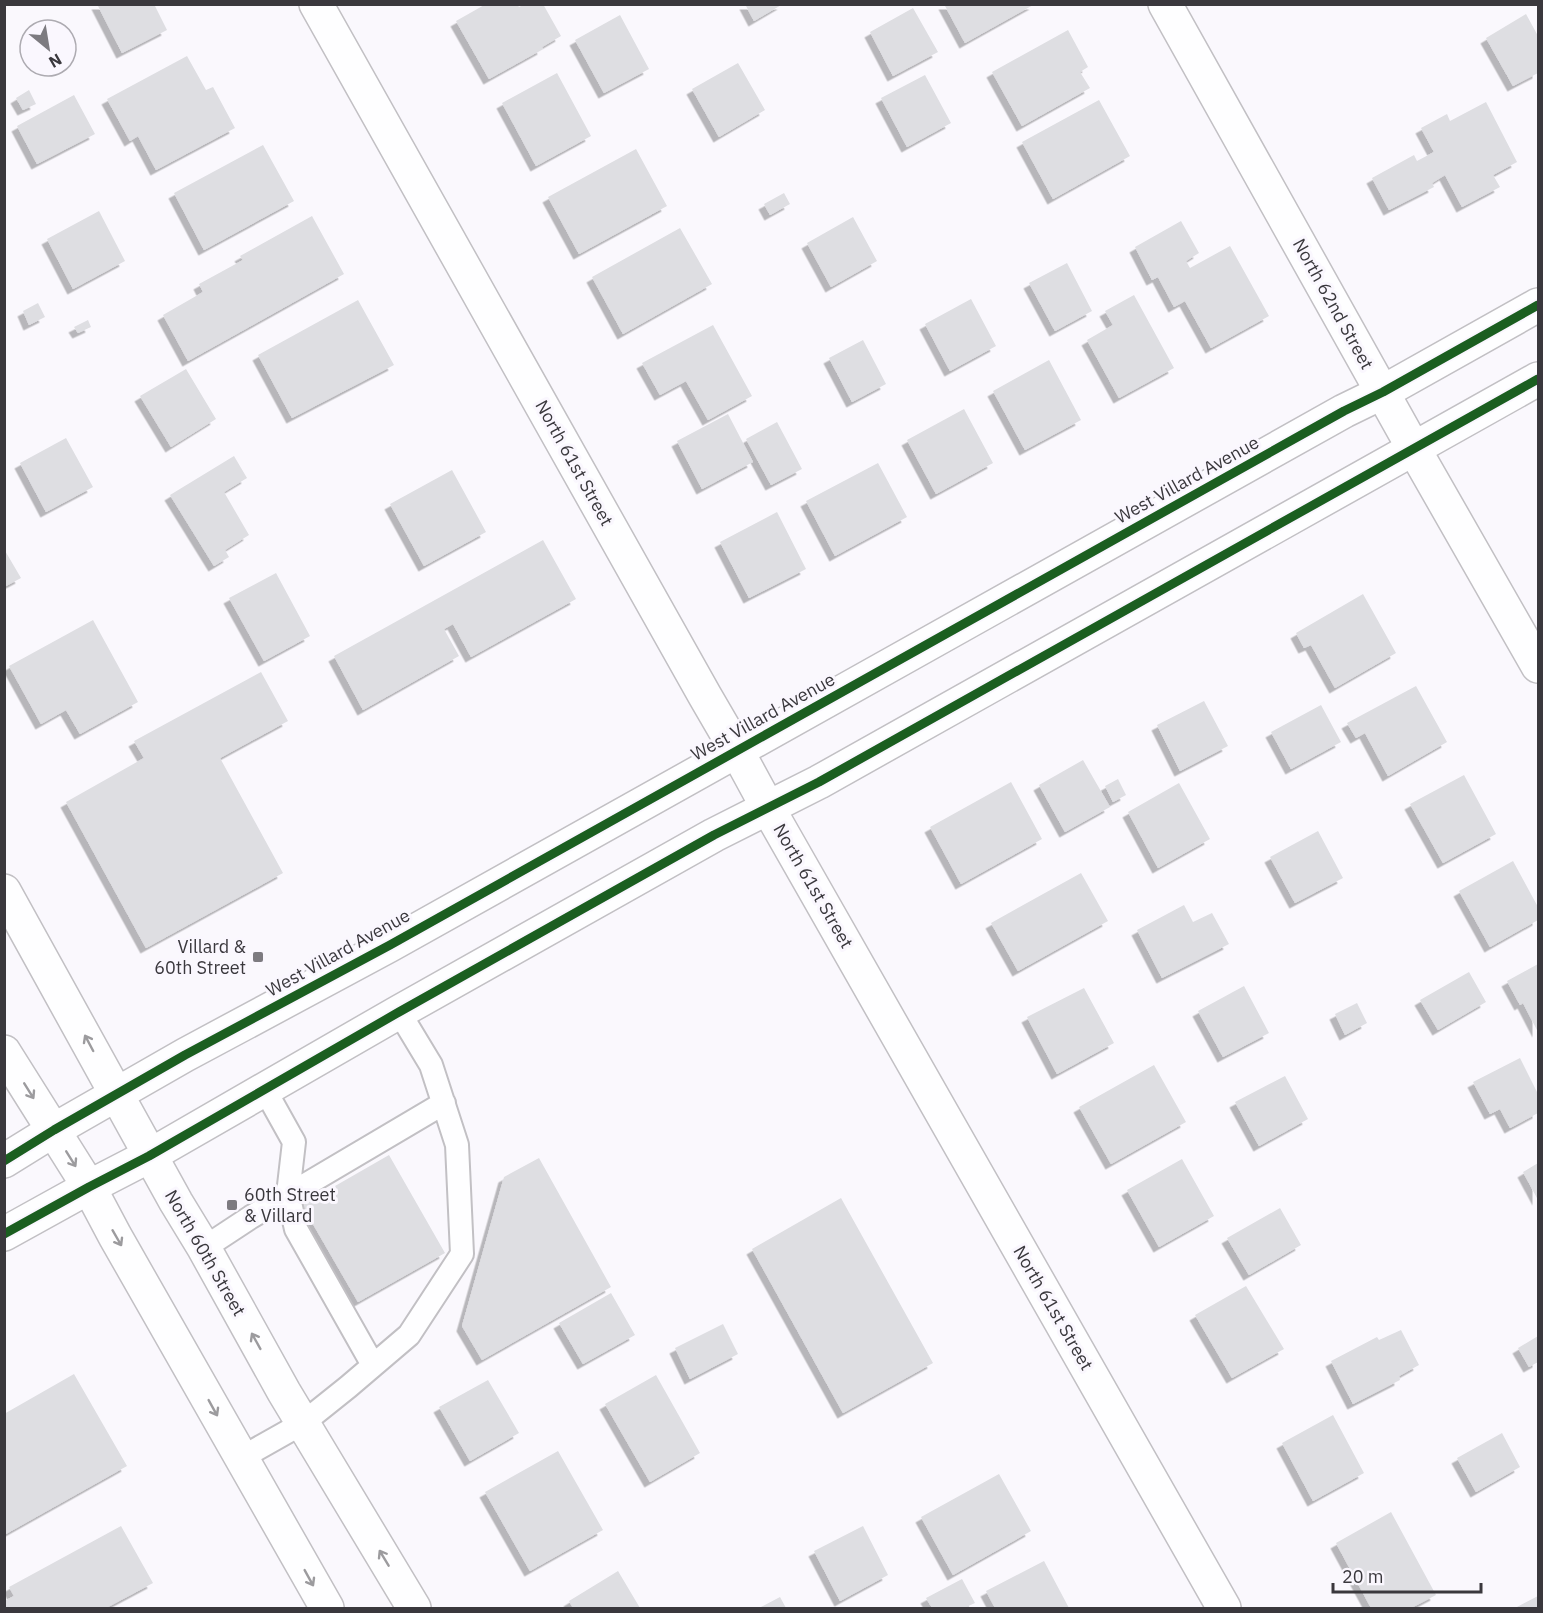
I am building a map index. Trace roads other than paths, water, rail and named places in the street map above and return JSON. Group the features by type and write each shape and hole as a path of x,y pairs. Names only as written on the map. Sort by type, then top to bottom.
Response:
{"street":[{"name":"North 61st Street","path":"316,4 768,808 1224,1608"},
{"name":"North 62nd Street","path":"1165,4 1414,449 1539,666"},
{"name":"West Villard Avenue","path":"4,1161 116,1094 390,945 1334,417 1539,305"},
{"path":"4,1234 149,1156 399,1012 714,836 819,782 1539,379"},
{"name":"North 60th Street","path":"4,891 149,1156 204,1248 284,1392 414,1608"},
{"path":"4,1052 89,1187 327,1608"}],"lane":[{"path":"242,1458 303,1423 409,1335 462,1254 457,1145 431,1065 399,1012"},
{"path":"265,1090 294,1142 288,1194 296,1229 373,1365"},
{"path":"204,1248 288,1194 444,1104"}],"place":[{"name":"Villard & 60th Street","path":"258,957"},
{"name":"60th Street & Villard","path":"232,1205"}]}
